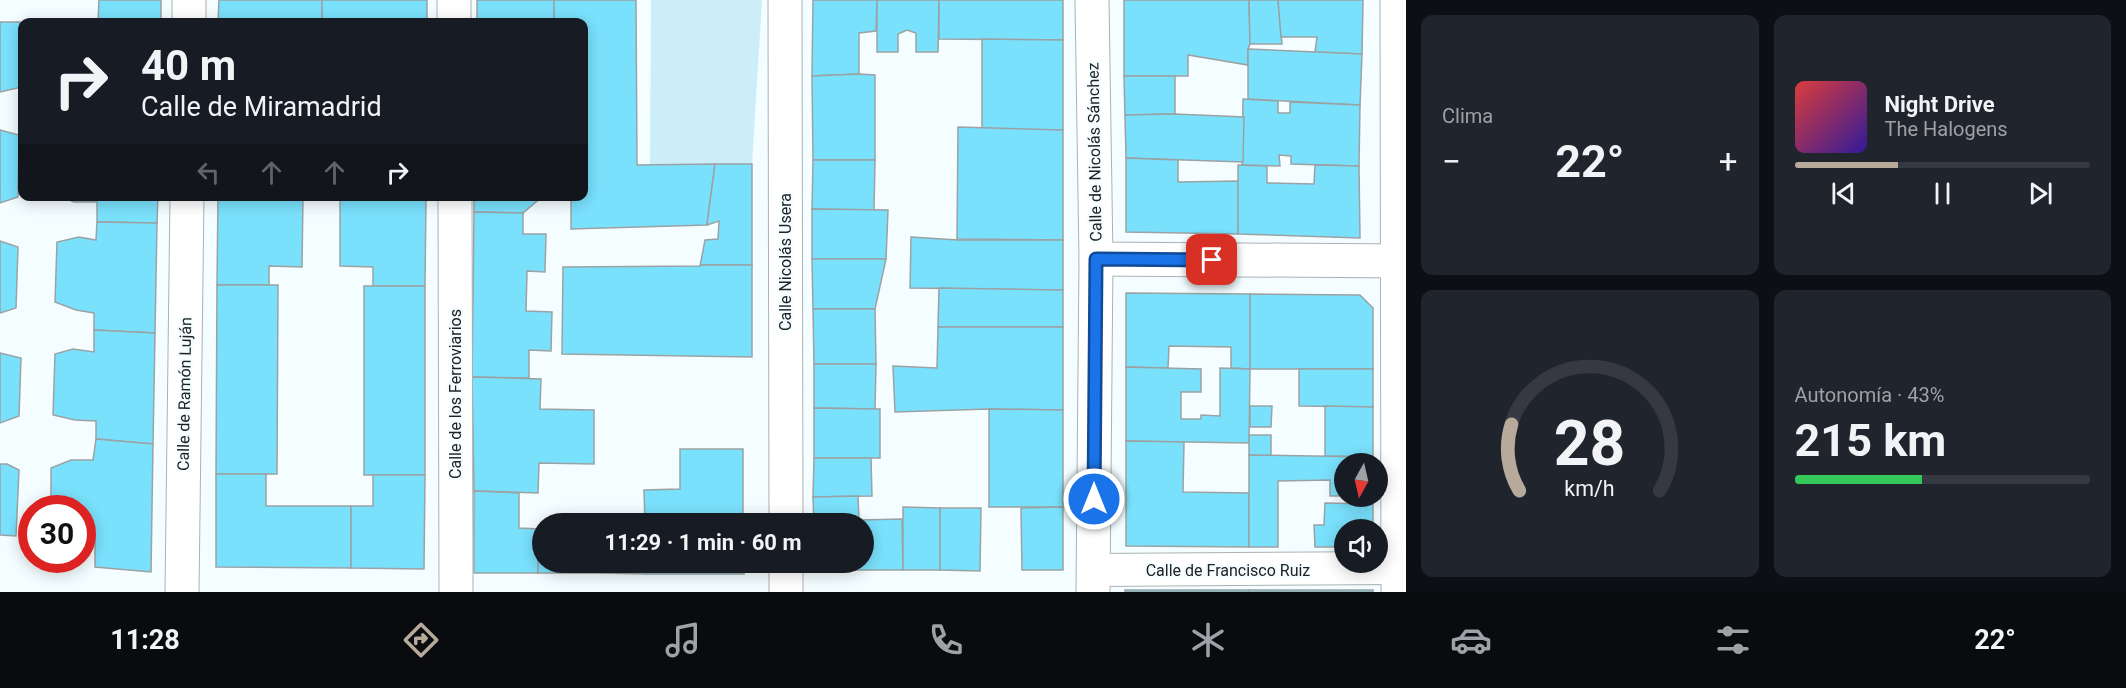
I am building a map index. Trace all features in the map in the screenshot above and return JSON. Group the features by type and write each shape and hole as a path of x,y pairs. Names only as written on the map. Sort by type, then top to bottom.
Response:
{"street":[{"path":"189,0 189,18"},
{"path":"454,0 454,18"},
{"name":"Calle Nicolás Usera","path":"785,0 786,513"},
{"name":"Calle de Nicolás Sánchez","path":"1092,0 1096,259 1093,581"},
{"path":"1397,0 1402,261 1400,585"},
{"name":"Calle de Ramón Luján","path":"182,592 187,201"},
{"name":"Calle de los Ferroviarios","path":"455,201 456,592"},
{"path":"1096,259 1402,261"},
{"path":"786,573 786,592"},
{"name":"Calle de Francisco Ruiz","path":"1093,581 1400,585"}],"shaded area":[{"path":"651,0 762,0 752,164 650,164"}],"building":[{"path":"99,0 161,0 161,18 98,18"},
{"path":"219,0 322,0 322,18 218,18"},
{"path":"322,0 427,0 427,18 322,18"},
{"path":"477,0 554,0 554,18 477,18"},
{"path":"554,0 636,0 637,165 715,164 707,225 571,229 571,201 588,201 588,18 554,18"},
{"path":"813,0 877,0 876,31 859,33 859,74 812,76"},
{"path":"877,0 939,0 938,52 916,52 916,33 907,30 898,34 898,52 877,52"},
{"path":"939,0 1063,0 1063,40 939,39"},
{"path":"1124,0 1249,0 1248,65 1188,55 1188,76 1124,76"},
{"path":"1249,0 1278,0 1282,44 1250,44"},
{"path":"1278,0 1363,0 1362,54 1315,52 1317,37 1281,37"},
{"path":"0,22 18,22 18,88 0,92"},
{"path":"982,39 1063,40 1063,130 982,129"},
{"path":"1248,49 1362,54 1360,105 1248,99"},
{"path":"875,75 875,160 813,160 812,76"},
{"path":"1124,76 1175,76 1175,114 1125,115"},
{"path":"1243,99 1278,101 1278,113 1290,113 1290,102 1360,105 1359,166 1291,164 1291,156 1279,155 1280,166 1242,165"},
{"path":"1175,114 1244,117 1243,162 1126,158 1125,115"},
{"path":"958,127 1063,130 1063,240 957,239"},
{"path":"0,130 18,135 18,197 0,203"},
{"path":"1126,158 1178,160 1178,182 1238,181 1238,234 1126,232"},
{"path":"813,160 875,160 874,210 812,209"},
{"path":"715,164 752,164 752,265 700,266 705,240 718,239 719,221 707,225"},
{"path":"1238,165 1267,166 1267,183 1314,184 1315,165 1359,166 1360,238 1238,234"},
{"path":"72,201 158,201 157,223 97,222 97,202"},
{"path":"218,201 303,201 302,267 269,266 269,285 217,285"},
{"path":"340,201 426,201 425,286 373,286 373,267 340,266"},
{"path":"474,201 537,201 523,213 474,212"},
{"path":"812,209 888,210 886,259 812,259"},
{"path":"474,212 523,213 523,234 546,234 545,272 527,271 526,311 552,312 551,351 529,350 529,378 472,377"},
{"path":"97,222 157,223 155,333 94,330 94,313 76,310 55,302 57,242 79,237 96,240"},
{"path":"911,237 958,240 1063,240 1063,290 910,288"},
{"path":"0,241 18,247 16,308 0,313"},
{"path":"812,259 886,259 875,309 813,309"},
{"path":"752,265 752,357 562,354 563,267"},
{"path":"217,285 278,285 277,474 216,474"},
{"path":"364,286 425,286 425,475 364,475"},
{"path":"939,288 1063,290 1063,327 938,327"},
{"path":"1126,293 1250,294 1250,369 1231,368 1231,347 1169,346 1168,368 1126,367"},
{"path":"1250,294 1360,295 1373,308 1373,369 1250,369"},
{"path":"813,309 875,309 876,364 814,364"},
{"path":"938,327 1063,327 1063,410 989,409 895,412 893,366 937,368"},
{"path":"94,330 155,333 153,444 96,439 96,421 75,420 53,415 55,354 73,349 94,352"},
{"path":"0,353 21,358 19,416 0,423"},
{"path":"814,364 876,364 875,409 814,408"},
{"path":"1126,367 1201,369 1201,392 1181,392 1181,419 1201,419 1201,415 1220,416 1220,368 1250,369 1249,443 1126,441"},
{"path":"1299,369 1373,369 1373,407 1299,406"},
{"path":"472,377 541,379 540,409 594,410 594,464 539,463 538,493 474,491"},
{"path":"1250,406 1272,406 1271,427 1250,427"},
{"path":"1325,406 1373,407 1373,453 1334,453 1334,456 1325,456"},
{"path":"814,408 880,409 880,458 814,458"},
{"path":"989,409 1063,410 1063,507 989,507"},
{"path":"1249,435 1271,435 1271,456 1249,455"},
{"path":"96,439 153,444 151,572 96,567 96,495 51,495 51,468 71,460 93,460"},
{"path":"1126,441 1184,442 1183,492 1249,493 1249,547 1126,546"},
{"path":"680,449 743,449 743,513 645,513 644,490 680,489"},
{"path":"1249,455 1334,456 1334,496 1330,496 1330,480 1278,481 1278,547 1249,547"},
{"path":"814,458 871,458 872,496 813,497"},
{"path":"0,464 7,464 19,470 16,536 0,535"},
{"path":"216,474 266,474 266,506 351,506 351,568 216,567"},
{"path":"373,475 425,475 424,569 351,568 351,506 373,506"},
{"path":"474,491 519,493 519,528 532,529 532,573 474,573"},
{"path":"858,496 859,513 814,513 813,497"},
{"path":"1325,503 1334,503 1334,507 1373,507 1373,519 1334,519 1334,547 1315,547 1314,525 1324,525"},
{"path":"903,507 940,508 940,570 903,570"},
{"path":"1063,507 1063,570 1022,570 1021,508"},
{"path":"940,508 981,508 980,571 940,570"},
{"path":"902,519 903,570 874,570 874,520"},
{"path":"600,573 646,573 646,574"},
{"path":"646,573 744,573 744,574"},
{"path":"1125,590 1249,590 1249,592 1125,592"},
{"path":"1249,590 1373,590 1373,592 1249,592"}],"route":[{"path":"1094,499 1096,259 1212,260"}]}
